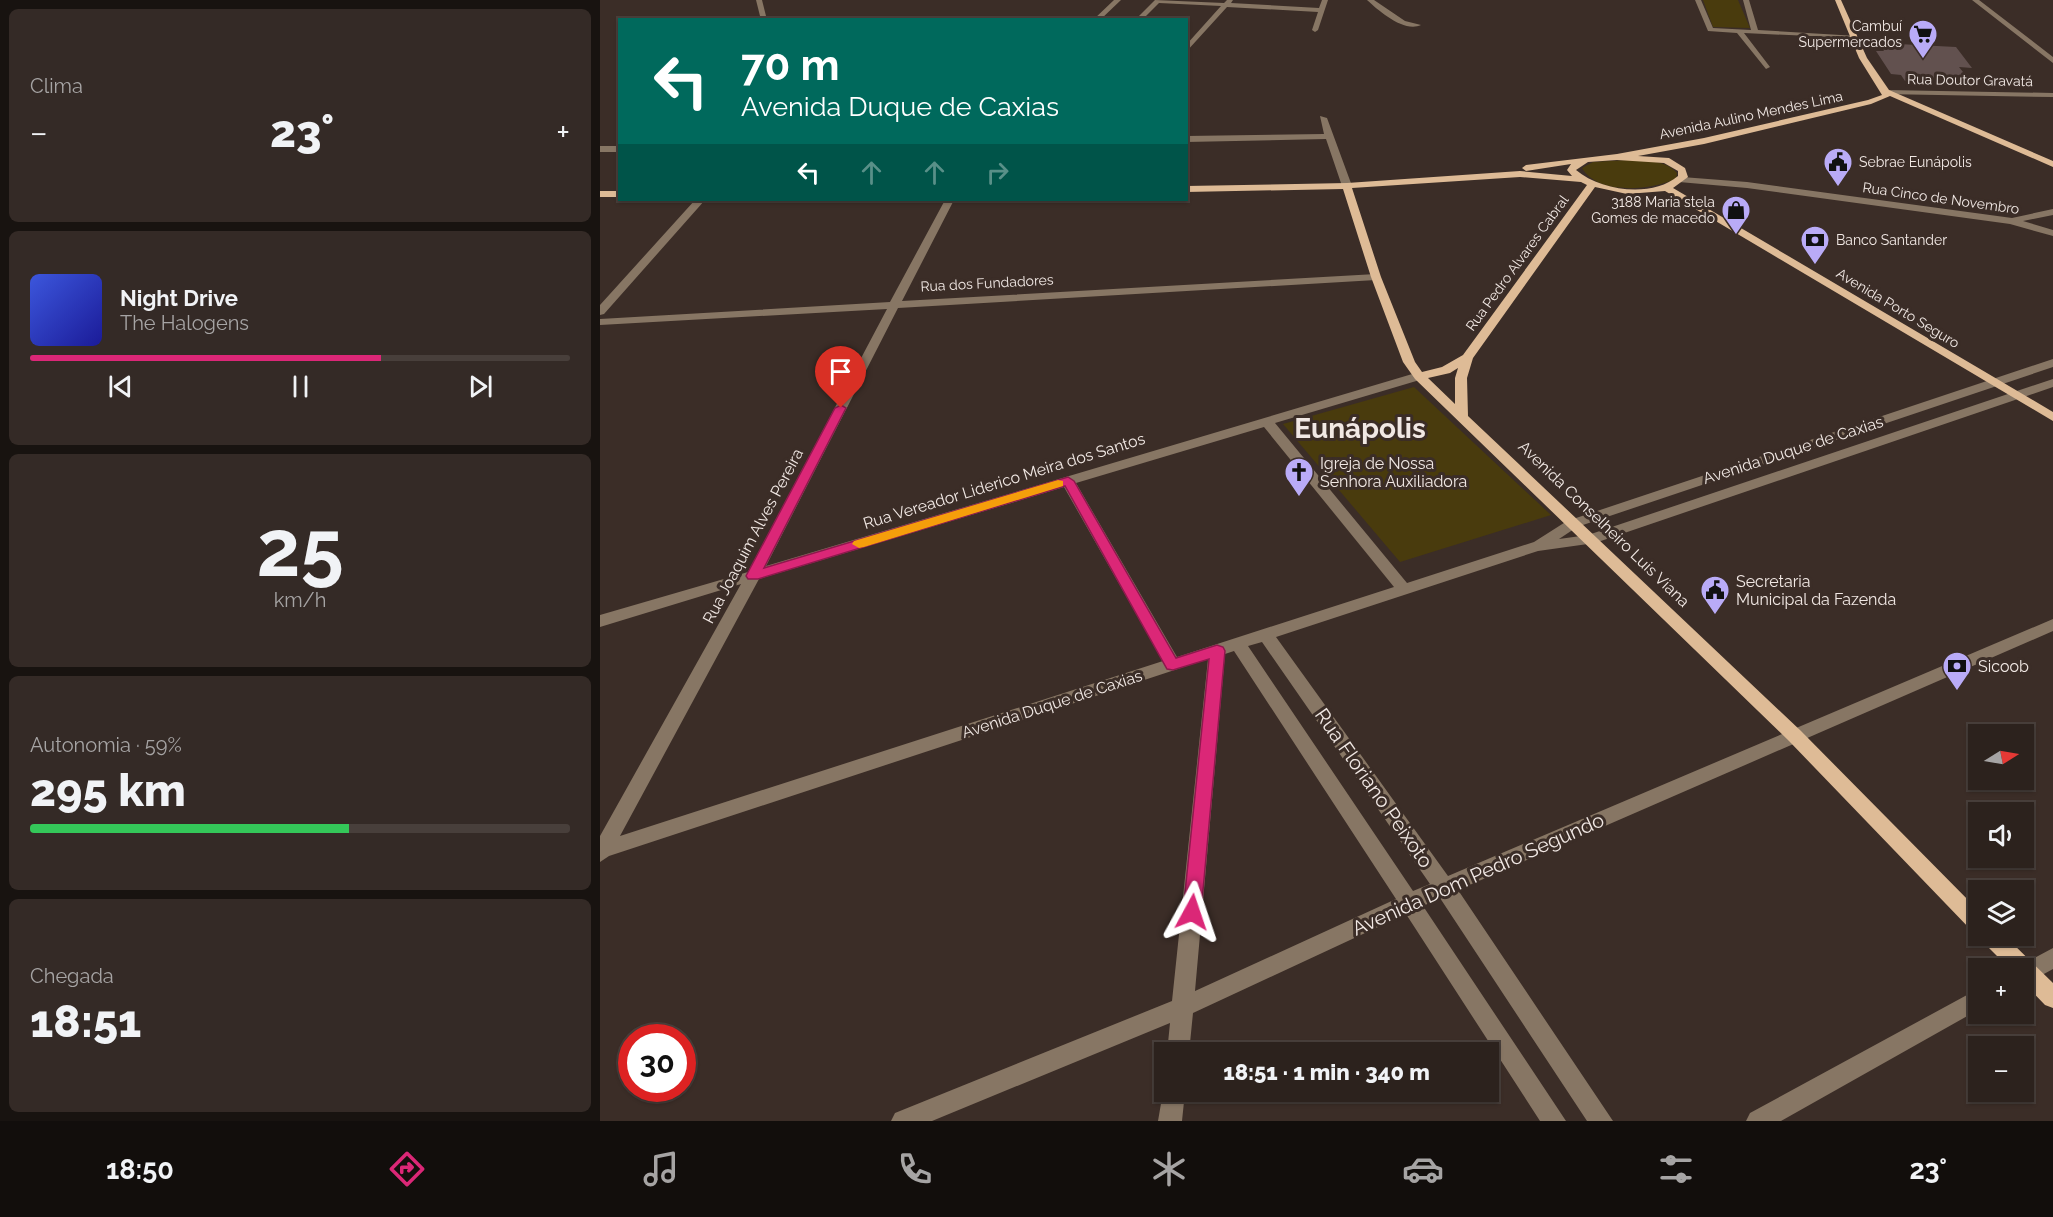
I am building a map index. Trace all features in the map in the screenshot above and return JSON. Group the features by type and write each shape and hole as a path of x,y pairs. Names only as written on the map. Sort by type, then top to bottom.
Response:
{"main road":[{"path":"1838,0 1875,78 1886,93 2053,164"},
{"name":"Avenida Aulino Mendes Lima","path":"1617,157 1704,141 1871,102 1886,96 1886,93"},
{"path":"1666,160 1678,151 1704,141"},
{"path":"1500,175 1525,168 1587,160 1617,157 1666,160 1682,170 1682,180 1673,187 1629,191 1592,185 1580,179 1571,170 1572,167 1587,160"},
{"path":"1188,189 1347,186 1537,174 1580,179"},
{"name":"Rua Pedro Alvares Cabral","path":"1462,416 1461,378 1467,358 1592,185"},
{"name":"Avenida Conselheiro Luis Viana","path":"1347,186 1376,277 1409,362 1419,376 1795,736 1968,913"},
{"name":"Avenida Porto Seguro","path":"1666,188 2053,417"},
{"path":"600,194 618,194"},
{"name":"Rua Pedro Alvares Cabral","path":"1419,376 1446,370 1467,358"},
{"path":"2000,946 2011,958"},
{"path":"2034,982 2053,998"}],"street":[{"path":"759,0 764,18"},
{"path":"1098,18 1118,0"},
{"path":"1315,30 1325,0"},
{"path":"1370,0 1401,21 1418,25"},
{"path":"1698,0 1710,30 1854,36"},
{"path":"1746,0 1755,32"},
{"path":"1975,0 2053,62"},
{"path":"1140,18 1158,1 1228,2 1320,10"},
{"path":"1188,48 1228,2"},
{"path":"1739,31 1766,67"},
{"name":"Rua Doutor Gravatá","path":"1886,93 2053,95"},
{"name":"Avenida Conselheiro Luis Viana","path":"1323,118 1347,186"},
{"path":"1188,140 1330,136"},
{"path":"600,149 618,149"},
{"name":"Rua Cinco de Novembro","path":"1682,180 1747,185 2011,221 2053,233"},
{"path":"600,312 699,201"},
{"name":"Rua Joaquim Alves Pereira","path":"601,852 753,576 947,201"},
{"path":"2011,221 2053,212"},
{"name":"Rua dos Fundadores","path":"600,322 895,303 1376,277"},
{"name":"Avenida Duque de Caxias","path":"1537,546 1572,524 2053,363"},
{"name":"Rua Vereador Liderico Meira dos Santos","path":"600,621 1419,376"},
{"name":"Avenida Duque de Caxias","path":"601,852 1537,546 1590,540 2053,382"},
{"path":"1266,421 1404,589"},
{"path":"1068,481 1173,665"},
{"name":"Avenida Dom Pedro Segundo","path":"903,1121 1183,1006 1443,886 2053,625"},
{"name":"Rua Floriano Peixoto","path":"1266,635 1443,886 1602,1121"},
{"name":"Rua Floriano Peixoto","path":"1238,644 1554,1121"},
{"path":"1179,1042 1217,651"},
{"path":"2034,969 2053,958"},
{"path":"1758,1121 1968,1005"},
{"path":"1170,1121 1172,1102"}],"shaded area":[{"path":"1703,0 1738,0 1750,28 1713,27"},
{"path":"1628,160 1667,165 1677,173 1676,179 1639,188 1612,187 1590,177 1582,168 1593,162"},
{"path":"1414,387 1551,515 1400,562 1283,424"}],"building":[{"name":"Cambuí Supermercados","path":"1879,43 1956,47 1972,68 1959,67 1971,82 1960,81 1963,85 1905,81 1901,75 1891,74 1876,51 1884,51"}],"slow traffic":[{"path":"859,544 1058,484"}],"place":[{"name":"Cambuí Supermercados","path":"1923,60"},
{"name":"Sebrae Eunápolis","path":"1838,188"},
{"name":"3188 Maria stela Gomes de macedo","path":"1736,236"},
{"name":"Banco Santander","path":"1815,266"},
{"name":"Igreja de Nossa Senhora Auxiliadora","path":"1299,498"},
{"name":"Secretaria Municipal da Fazenda","path":"1715,616"},
{"name":"Sicoob","path":"1957,692"}],"district":[{"name":"Eunápolis","path":"1360,428"}],"route":[{"path":"841,408 753,576 1068,481 1173,665 1217,651 1192,912"}]}
